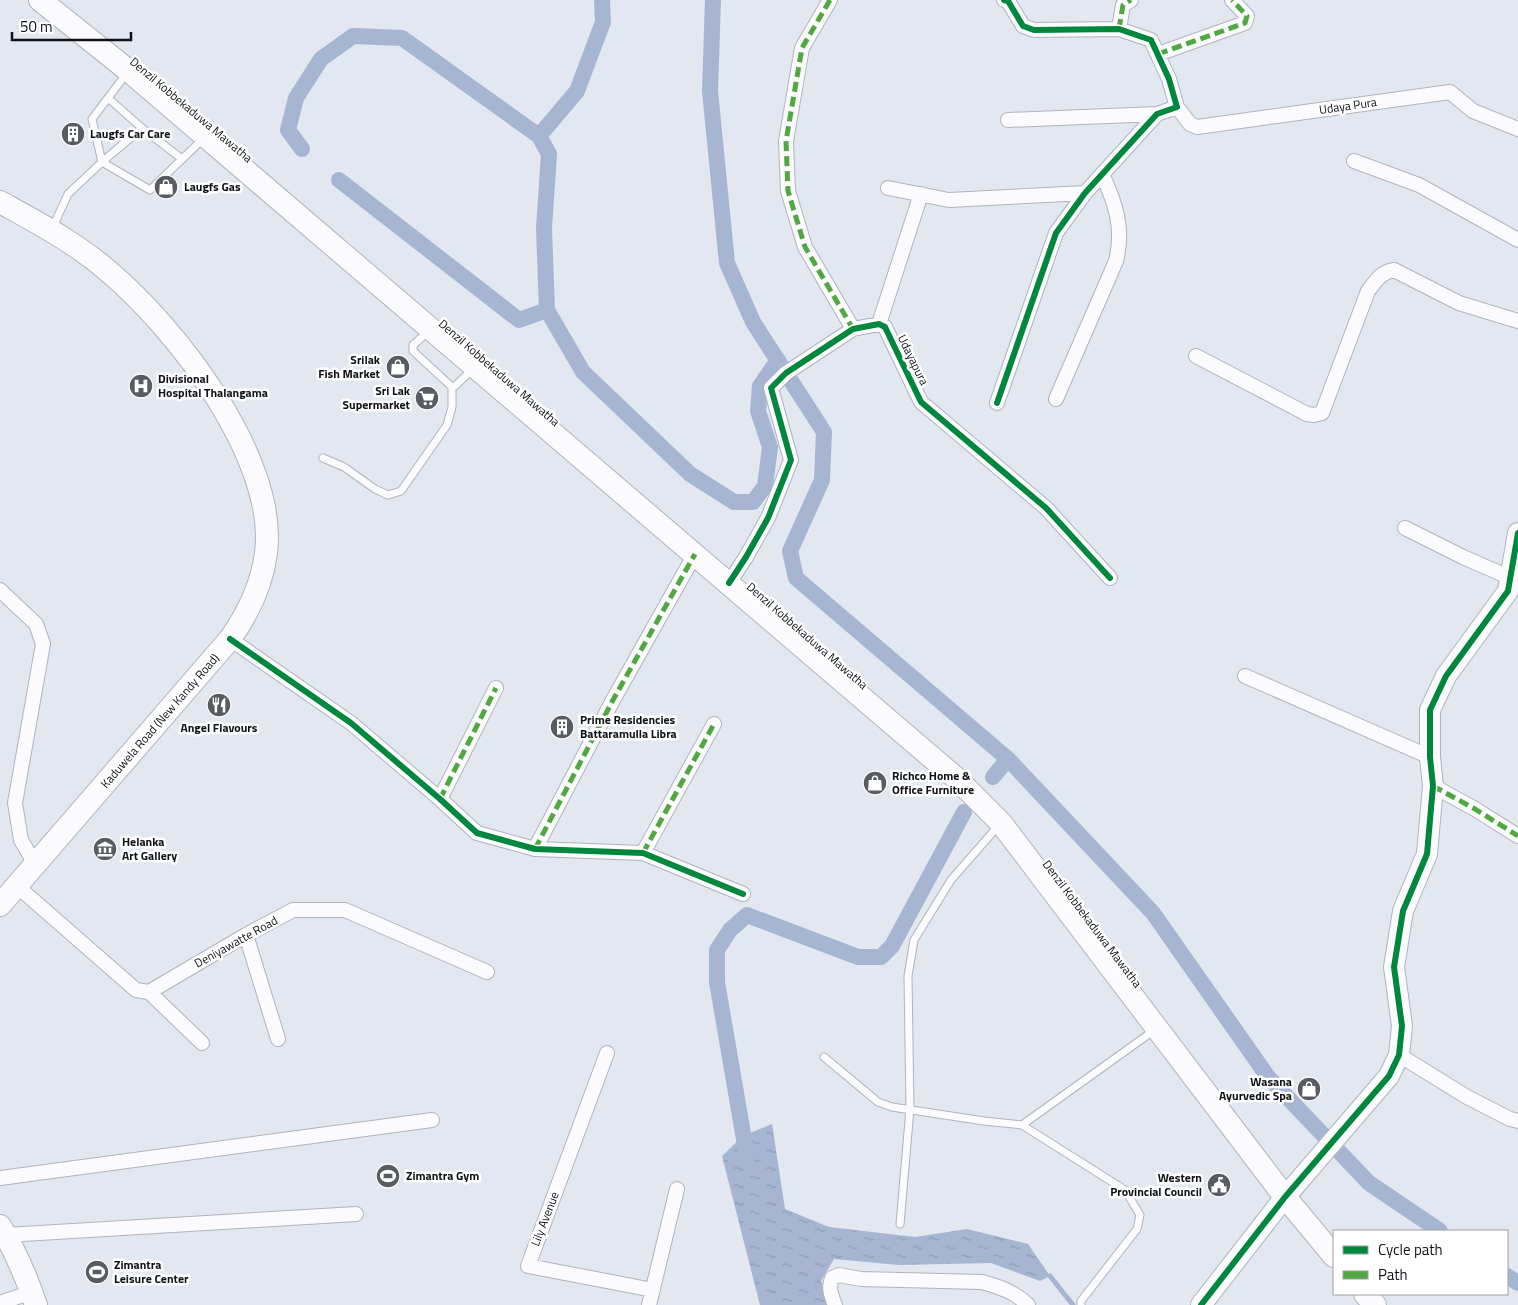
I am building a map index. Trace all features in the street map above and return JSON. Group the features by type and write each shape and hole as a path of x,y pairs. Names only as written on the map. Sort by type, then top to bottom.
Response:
{"main road":[{"name":"Denzil Kobbekaduwa Mawatha","path":"40,0 129,71 957,779 1001,822 1285,1197 1333,1255"},
{"name":"Kaduwela Road (New Kandy Road)","path":"0,202 51,230 108,271 160,323 182,349 224,411 250,462 264,508 266,552 255,598 244,619 230,639 0,905"},
{"path":"3,1231 34,1299"},
{"path":"1366,1295 1375,1305"}],"street":[{"path":"830,0 802,48 786,141 788,190 805,247 854,329"},
{"path":"1004,0 1008,0 1023,26 1034,30 1119,29 1151,40 1169,79 1177,107 1157,114 1008,120"},
{"path":"1119,29 1123,5 1131,0"},
{"path":"1158,54 1245,23 1247,16 1232,0"},
{"name":"Udaya Pura","path":"1177,107 1190,124 1197,127 1450,92 1473,111 1518,129"},
{"path":"996,403 1056,233 1085,193 1157,114"},
{"path":"1354,161 1419,185 1518,240"},
{"path":"1056,399 1116,261 1119,232 1114,198 1102,174"},
{"path":"888,188 949,200 1085,193"},
{"path":"729,584 768,518 791,460 771,388 786,373 854,329 879,324 920,194"},
{"path":"1196,356 1307,414 1318,415 1322,413 1368,291 1378,278 1387,271 1394,270 1459,303 1518,321"},
{"name":"Udayapura","path":"879,324 885,327 921,402 1046,508 1110,578"},
{"path":"1405,528 1463,557 1514,578"},
{"path":"1202,1305 1285,1197 1389,1076 1399,1056 1402,1026 1394,967 1403,911 1428,854 1433,786 1430,757 1430,710 1446,676 1514,578 1518,533"},
{"path":"535,849 613,700 695,554"},
{"path":"0,590 36,624 43,644 15,803 21,840 35,864"},
{"path":"230,639 351,723 477,833 535,849 644,853 743,894"},
{"path":"1245,676 1430,757"},
{"path":"440,799 496,688"},
{"path":"644,853 714,724"},
{"path":"1433,786 1518,836"},
{"path":"17,886 136,990 149,992 202,1043"},
{"name":"Deniyawatte Road","path":"149,992 246,935 294,910 345,910 487,972"},
{"path":"246,935 278,1039"},
{"name":"Lily Avenue","path":"607,1053 528,1266 653,1290"},
{"path":"1399,1056 1467,1097 1510,1119 1518,1120"},
{"path":"0,1178 432,1120"},
{"path":"649,1305 677,1189"},
{"path":"3,1231 356,1214"},
{"path":"835,1305 830,1292 830,1284 832,1278 838,1275 861,1279 982,1282 1007,1290 1019,1296 1028,1305"},
{"path":"0,1303 34,1299"}],"lane":[{"path":"129,71 92,120 102,162 150,190 206,137"},
{"path":"108,98 142,128 182,159"},
{"path":"51,230 68,194 142,128"},
{"path":"323,458 344,467 375,489 388,495 401,491 447,425 452,406 452,387 413,351 413,345 431,329"},
{"path":"452,387 475,367"},
{"path":"900,1224 910,1109 908,976 914,940 952,880 1001,822"},
{"path":"1022,1125 1157,1028"},
{"path":"824,1057 878,1102 892,1107 1022,1125 1125,1190 1140,1215 1137,1229 1081,1301 1081,1305"}],"water":[{"path":"772,1124 785,1209 829,1227 915,1237 967,1229 1028,1244 1050,1276 1040,1281 991,1263 899,1265 834,1259 821,1281 827,1305 760,1305 722,1156 743,1136"}],"waterway":[{"path":"602,0 603,22 577,91 539,136 549,154 544,228 547,310 583,372 690,474 734,502 753,502 765,486 770,447 758,411 760,386 778,360"},
{"path":"713,0 710,91 727,263 753,322 824,432 822,480 790,551 796,578 1008,759 1153,913 1268,1077 1369,1183 1439,1230"},
{"path":"302,149 288,130 296,98 321,59 353,36 402,38 539,136"},
{"path":"339,180 519,320 547,310"},
{"path":"993,777 1008,759"},
{"path":"747,1157 717,982 717,950 730,930 747,915 858,957 881,957 892,946 964,812"},
{"path":"1050,1276 1073,1305"},
{"path":"1508,1277 1518,1283"}],"marked path":[{"path":"830,0 802,48 786,141 788,191 805,247 853,329"},
{"path":"1119,29 1123,5 1131,0"},
{"path":"1158,54 1245,23 1247,16 1232,0"},
{"path":"535,849 613,700 695,554"},
{"path":"440,799 496,688"},
{"path":"643,853 714,724"},
{"path":"1433,786 1518,836"}],"cycle path":[{"path":"997,403 1056,233 1085,193 1157,114 1177,107 1169,79 1151,40 1119,29 1034,30 1023,26 1008,1 1004,0"},
{"path":"729,583 768,518 791,460 771,388 786,373 853,329 879,324 885,327 921,402 1046,508 1110,578"},
{"path":"1201,1305 1285,1197 1389,1076 1399,1055 1402,1026 1394,967 1403,911 1427,854 1433,786 1430,757 1430,710 1446,676 1508,591 1518,533"},
{"path":"230,639 351,723 477,833 535,849 643,853 743,894"}],"place":[{"name":"Laugfs Car Care","path":"73,134"},
{"name":"Laugfs Gas","path":"166,187"},
{"name":"Srilak Fish Market","path":"398,367"},
{"name":"Divisional Hospital Thalangama","path":"141,386"},
{"name":"Sri Lak Supermarket","path":"427,398"},
{"name":"Angel Flavours","path":"219,705"},
{"name":"Prime Residencies Battaramulla Libra","path":"562,727"},
{"name":"Richco Home & Office Furniture","path":"875,783"},
{"name":"Helanka Art Gallery","path":"105,849"},
{"name":"Wasana Ayurvedic Spa","path":"1309,1089"},
{"name":"Zimantra Gym","path":"388,1176"},
{"name":"Western Provincial Council","path":"1219,1185"},
{"name":"Zimantra Leisure Center","path":"97,1272"}]}
